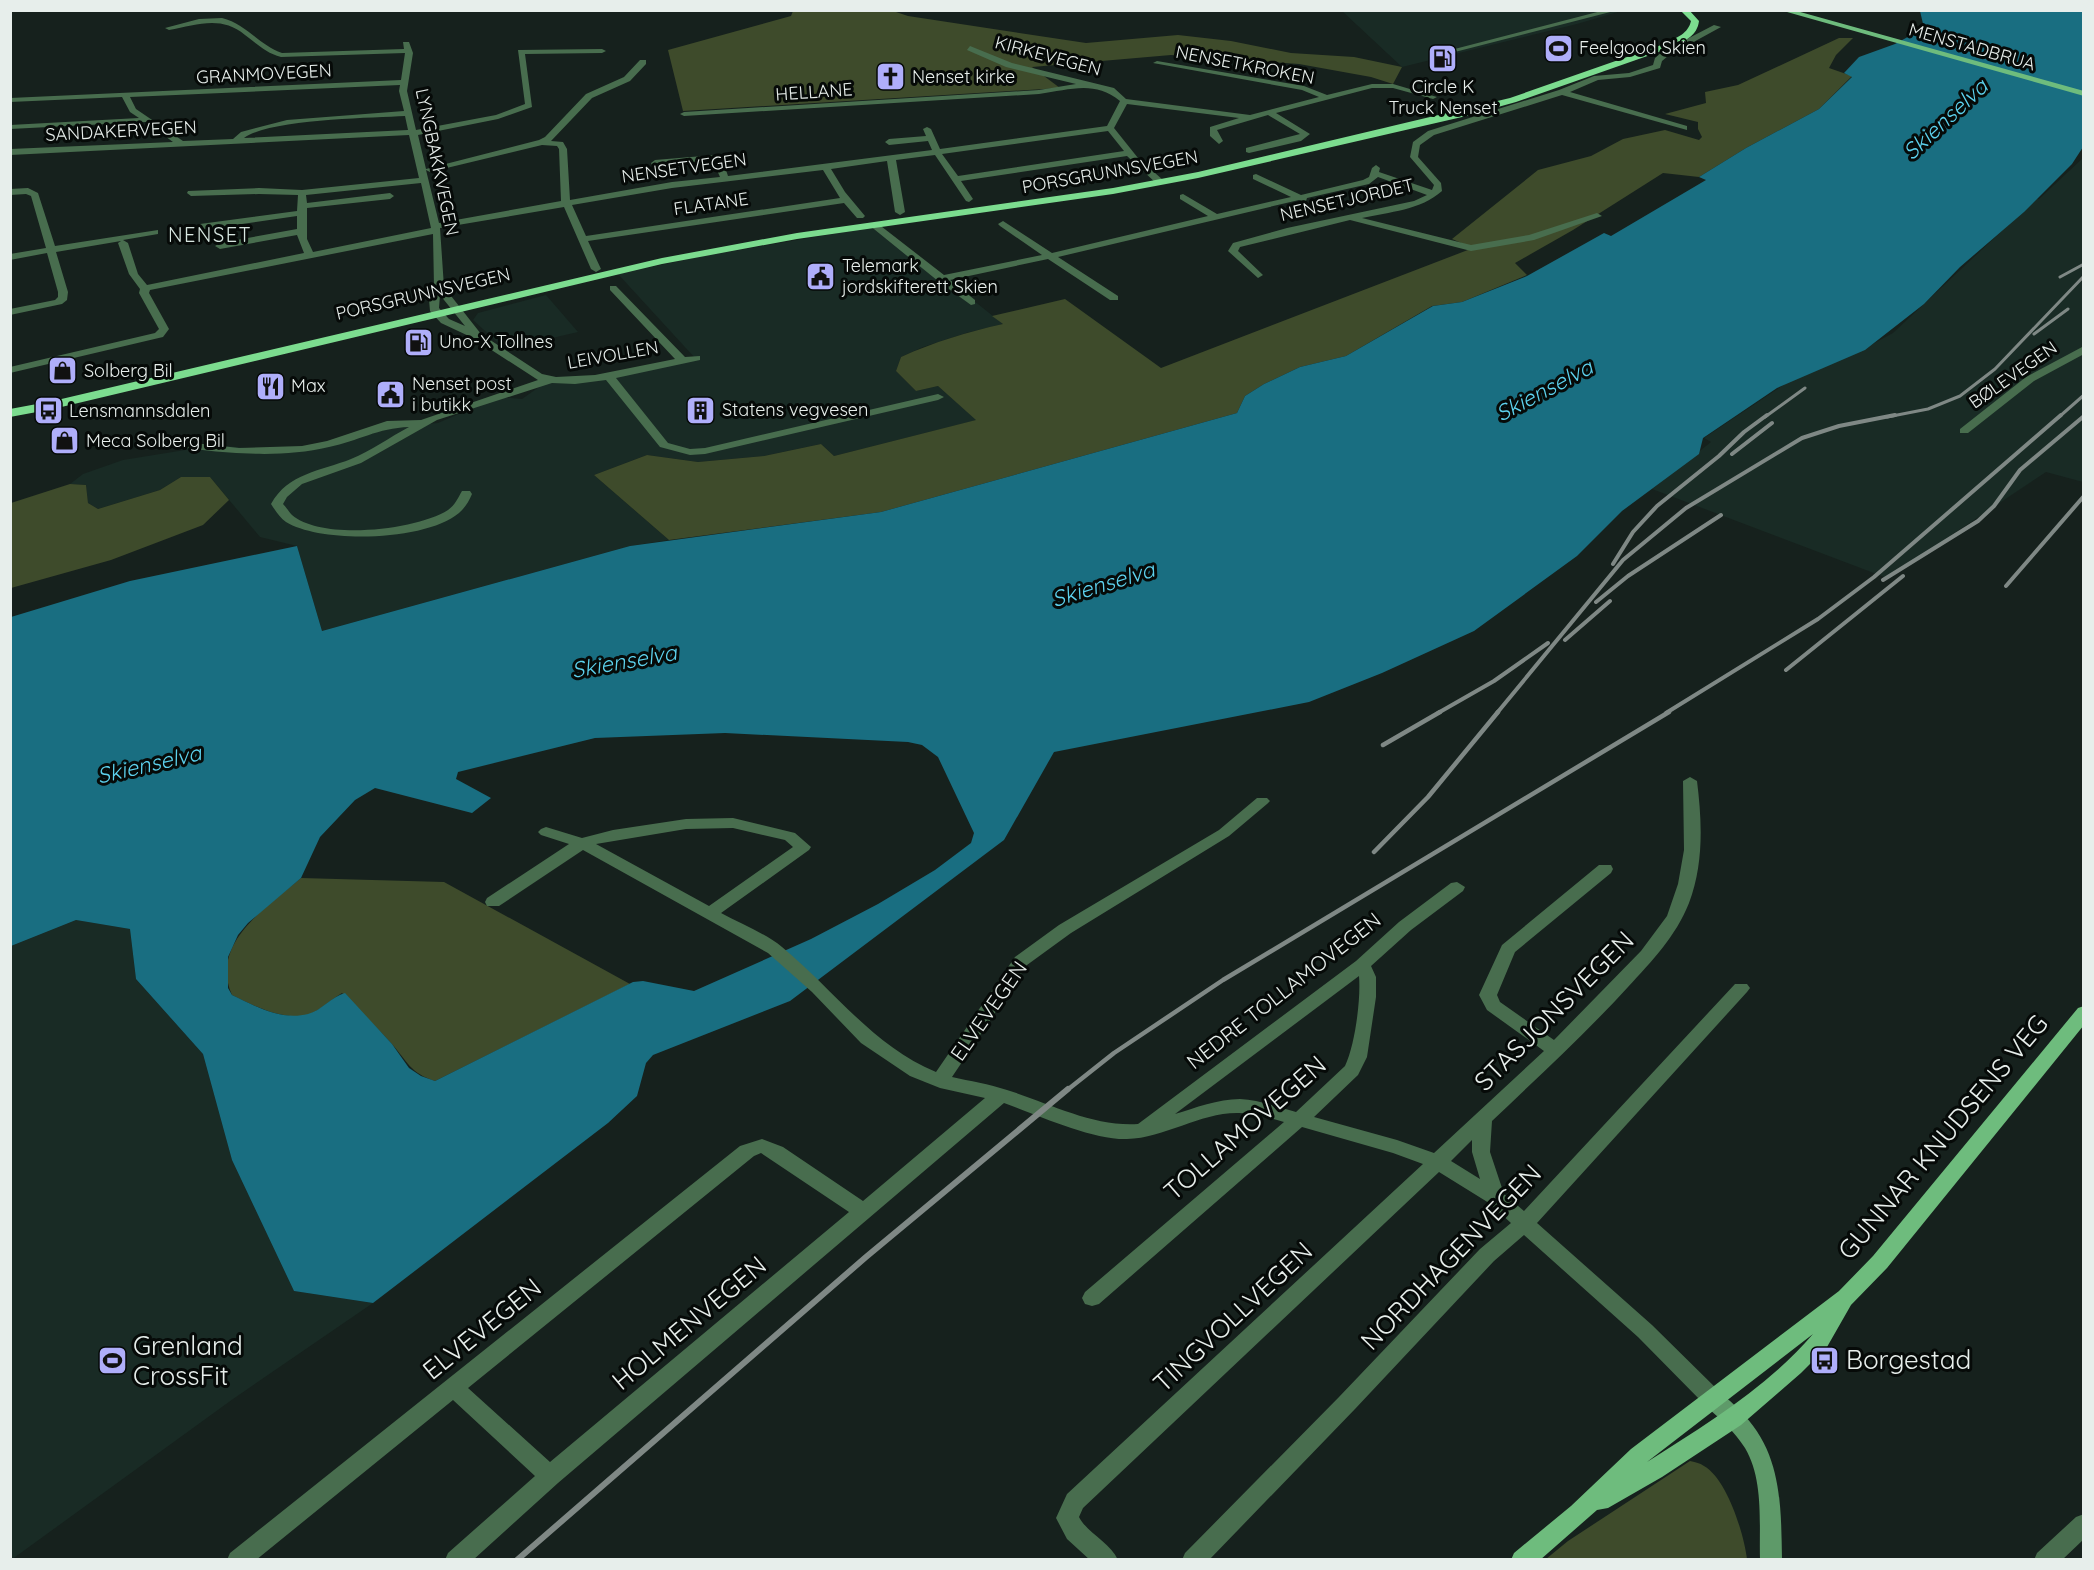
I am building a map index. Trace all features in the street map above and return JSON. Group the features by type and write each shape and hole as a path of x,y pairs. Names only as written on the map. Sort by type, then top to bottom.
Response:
{"highway":[{"name":"PORSGRUNNSVEGEN","path":"10,413 53,405 587,274 874,225 1042,202 1271,157 1486,108 1678,41 1690,34 1695,21 1684,10"},
{"name":"PORSGRUNNSVEGEN","path":"10,418 53,405"}],"main road":[{"name":"MENSTADBRUA","path":"1783,10 2084,94"},
{"name":"GUNNAR KNUDSENS VEG","path":"1522,1560 1579,1513 1639,1456 1846,1297 1880,1262 1926,1207 2084,1012"},
{"name":"GUNNAR KNUDSENS VEG","path":"1579,1513 1654,1470 1733,1418 1794,1367 1820,1341 1846,1297"}],"street":[{"path":"1448,52 1615,10"},
{"name":"LYNGBAKKVEGEN","path":"169,28 212,21 229,22 274,54 291,56 407,48 403,91 436,228 439,287 434,299 436,312"},
{"path":"1562,92 1597,78 1630,75 1657,66 1658,60 1665,54 1718,27"},
{"name":"KIRKEVEGEN","path":"970,48 1009,65 1111,90 1124,101"},
{"name":"SANDAKERVEGEN","path":"10,152 414,133 498,117 530,105 521,52 602,51"},
{"path":"430,169 490,156 548,139 589,96 627,79 643,62"},
{"path":"1617,62 1643,69"},
{"name":"NENSETKROKEN","path":"1157,63 1304,88 1327,98"},
{"name":"GRANMOVEGEN","path":"10,100 404,82"},
{"name":"HELLANE","path":"684,114 1039,92 1090,84"},
{"name":"NENSETKROKEN","path":"1124,101 1250,117 1372,86 1393,86 1432,97"},
{"path":"1562,92 1684,128"},
{"name":"NENSETJORDET","path":"1258,275 1233,251 1236,245 1417,203 1434,194 1438,189 1438,185 1414,157 1416,144 1421,139 1449,127 1562,92"},
{"path":"126,95 133,110 182,144"},
{"path":"1124,101 1110,128 1129,153 1157,180"},
{"path":"1249,150 1298,139 1306,134 1268,112"},
{"name":"SANDAKERVEGEN","path":"234,142 242,133 265,127 323,119 408,113"},
{"path":"1219,141 1214,136 1214,129 1250,117"},
{"path":"10,127 146,120"},
{"name":"NENSETVEGEN","path":"145,288 566,202 1110,128"},
{"path":"927,129 937,152 969,199"},
{"path":"889,142 932,138"},
{"path":"542,142 562,146 566,202 597,269"},
{"path":"957,179 1129,153"},
{"path":"655,163 715,158 719,160 725,179"},
{"path":"891,158 900,212"},
{"path":"826,167 843,193 844,200 860,216"},
{"path":"941,279 1303,199 1366,182 1373,178 1375,171 1434,194"},
{"path":"1257,177 1303,199"},
{"path":"191,193 259,191 302,193 424,180"},
{"path":"10,192 28,191 35,195 63,298 48,306 10,312"},
{"path":"229,205 230,195 233,193"},
{"path":"302,193 302,231 304,245 310,255"},
{"path":"200,227 390,196"},
{"path":"1183,197 1216,217"},
{"name":"FLATANE","path":"582,239 844,200"},
{"path":"1349,217 1471,248 1531,238 1597,216"},
{"path":"1003,224 1114,298"},
{"path":"874,225 971,302"},
{"path":"220,246 302,231"},
{"path":"10,257 155,232"},
{"path":"10,370 163,333 164,329 144,293 145,288 141,286 131,269 123,243"},
{"path":"439,287 455,308"},
{"path":"613,288 682,360"},
{"name":"LEIVOLLEN","path":"455,308 477,336"},
{"name":"LEIVOLLEN","path":"436,312 445,321 477,336 521,366 549,380 575,380 696,358"},
{"name":"BØLEVEGEN","path":"1964,431 2030,380 2084,349"},
{"path":"608,375 664,445 690,452 705,451 938,398"},
{"path":"466,494 461,504 451,514 429,523 379,534 341,533 310,527 287,518 277,504 282,495 298,481 357,461 423,423 451,411 515,393 549,380"},
{"path":"176,444 239,450 302,449 335,442 387,424 423,423"},
{"name":"STASJONSVEGEN","path":"1496,1198 1481,1152 1483,1119 1606,1000 1654,948 1675,916 1687,884 1691,849 1693,808 1690,781"},
{"name":"ELVEVEGEN","path":"546,832 582,843 774,949 818,988 867,1039 916,1071 940,1081 1021,961 1065,929 1224,833 1262,801"},
{"path":"493,902 582,843 613,835 686,824 733,823 790,836 803,847 709,914"},
{"path":"1554,1048 1493,1006 1488,995 1508,950 1605,869"},
{"name":"NEDRE TOLLAMOVEGEN","path":"1139,1131 1362,965 1405,926 1457,887"},
{"name":"TOLLAMOVEGEN","path":"1092,1298 1300,1119 1352,1070 1358,1057 1368,977 1362,965"},
{"name":"NORDHAGENVEGEN","path":"1193,1560 1347,1403 1487,1255 1525,1223 1741,988"},
{"path":"940,1081 1001,1095 1088,1125 1124,1132 1139,1131 1221,1108 1239,1106 1261,1109 1397,1147 1438,1162 1496,1198 1646,1330 1733,1418 1755,1444 1763,1464 1769,1499 1771,1560"},
{"name":"HOLMENVEGEN","path":"456,1560 550,1476 1001,1095"},
{"name":"TINGVOLLVEGEN","path":"1107,1560 1075,1532 1067,1518 1075,1501 1483,1119"},
{"name":"ELVEVEGEN","path":"238,1560 747,1151 762,1146 776,1152 863,1211"},
{"path":"453,1387 550,1476"},
{"path":"2045,1560 2084,1524"}],"shaded area":[{"path":"1342,11 1621,11 1402,67"},
{"path":"2083,158 2083,482 2046,472 1887,578 1652,489 1711,442 1704,438 1837,349 1854,354 1893,333 2022,212 2025,196 2039,199"},
{"path":"880,226 1003,324 923,347 901,357 896,371 916,391 938,386 977,420 834,456 821,444 764,456 698,462 647,455 594,475 669,540 630,546 322,631 297,546 260,537 210,477 181,477 160,490 98,509 88,503 86,485 70,484 83,474 123,460 216,445 288,452 389,427 438,423 498,397 522,399 549,380 563,381 695,358 618,274 703,256"},
{"path":"546,295 578,332 505,349 473,320 478,313"},
{"path":"76,920 130,929 136,979 203,1054 232,1160 294,1291 373,1303 233,1399 11,1560 11,946"}],"green space":[{"path":"890,10 908,16 1086,43 1178,35 1231,41 1291,53 1354,57 1402,67 1393,84 1371,77 1299,64 1171,55 1032,67 1060,88 683,111 668,50 791,16 793,11"},
{"path":"1839,38 1853,38 1836,55 1829,68 1852,76 1819,109 1746,148 1699,177 1663,173 1573,230 1515,263 1527,275 1462,302 1432,306 1346,356 1300,367 1264,384 1245,396 1237,413 881,512 669,540 594,475 647,455 698,462 764,456 821,444 834,456 976,420 938,386 916,391 896,371 901,357 951,338 1003,324 992,316 1065,299 1161,368 1473,248 1452,239 1538,170 1591,156 1623,139 1665,130 1699,140 1702,137 1698,129 1698,122 1665,114 1706,103 1705,92 1738,85"},
{"path":"181,477 210,477 229,500 203,525 111,560 11,588 11,503 70,484 86,485 88,503 98,509 160,490"},
{"path":"301,878 444,882 630,984 435,1081 410,1066 342,993 314,1012 300,1016 270,1012 232,995 227,976 228,959 235,943 258,914"},
{"path":"1690,1461 1704,1466 1720,1482 1738,1522 1747,1559 1546,1559 1568,1541"}],"water":[{"name":"Skienselva","path":"1920,11 2083,11 2083,147 2072,164 2024,212 1960,267 1924,304 1865,350 1777,388 1703,438 1699,454 1622,511 1577,556 1474,631 1382,673 1309,702 1054,752 1004,840 790,1001 653,1055 646,1063 637,1096 608,1123 373,1303 294,1291 232,1160 203,1054 136,979 130,929 76,920 11,946 11,617 130,581 297,546 322,631 630,546 881,512 1237,413 1245,396 1264,384 1300,367 1346,356 1433,306 1462,302 1527,276 1604,233 1611,236 1706,180 1699,177 1746,148 1819,109 1852,77 1844,73 1859,57 1895,44 1924,28","holes":["725,733 908,742 922,745 938,757 974,833 971,843 935,870 878,904 811,939 694,991 643,981 633,982 435,1081 409,1068 392,1044 345,993 313,1012 288,1016 250,1004 232,995 228,988 228,957 238,935 248,923 301,878 320,837 355,800 375,788 472,813 491,798 456,779 458,772 595,738"]}],"railway":[{"path":"2060,277 2084,264"},
{"path":"1887,417 1928,409 1960,396 1995,369 2084,276"},
{"path":"2034,334 2068,309"},
{"path":"1765,417 1805,388"},
{"path":"2059,417 2084,395"},
{"path":"1613,564 1633,532 1657,506 1767,415"},
{"path":"1497,713 1623,560 1686,508 1802,438 1839,426 1895,415"},
{"path":"1666,713 1818,619 1874,577 2061,415"},
{"path":"1883,580 1978,521 1994,506 2020,470 2084,416"},
{"path":"1732,454 1772,423"},
{"path":"2006,586 2084,496"},
{"path":"1596,602 1628,576 1721,515"},
{"path":"1786,670 1903,576"},
{"path":"1565,640 1610,601"},
{"path":"1438,713 1494,681 1548,643"},
{"path":"1383,745 1440,712"},
{"path":"1374,852 1428,797 1498,712"},
{"path":"1066,1091 1114,1053 1223,980 1669,712"},
{"path":"517,1560 866,1257 1068,1089"}],"place":[{"name":"Feelgood Skien","path":"1558,48"},
{"name":"Circle K Truck Nenset","path":"1443,58"},
{"name":"Nenset kirke","path":"891,77"},
{"name":"Telemark jordskifterett Skien","path":"821,276"},
{"name":"Uno-X Tollnes","path":"418,342"},
{"name":"Solberg Bil","path":"63,371"},
{"name":"Max","path":"270,386"},
{"name":"Nenset post i butikk","path":"391,394"},
{"name":"Statens vegvesen","path":"701,410"},
{"name":"Lensmannsdalen","path":"48,411"},
{"name":"Meca Solberg Bil","path":"65,441"},
{"name":"Borgestad","path":"1825,1360"},
{"name":"Grenland CrossFit","path":"112,1361"}],"district":[{"name":"NENSET","path":"210,235"}]}
